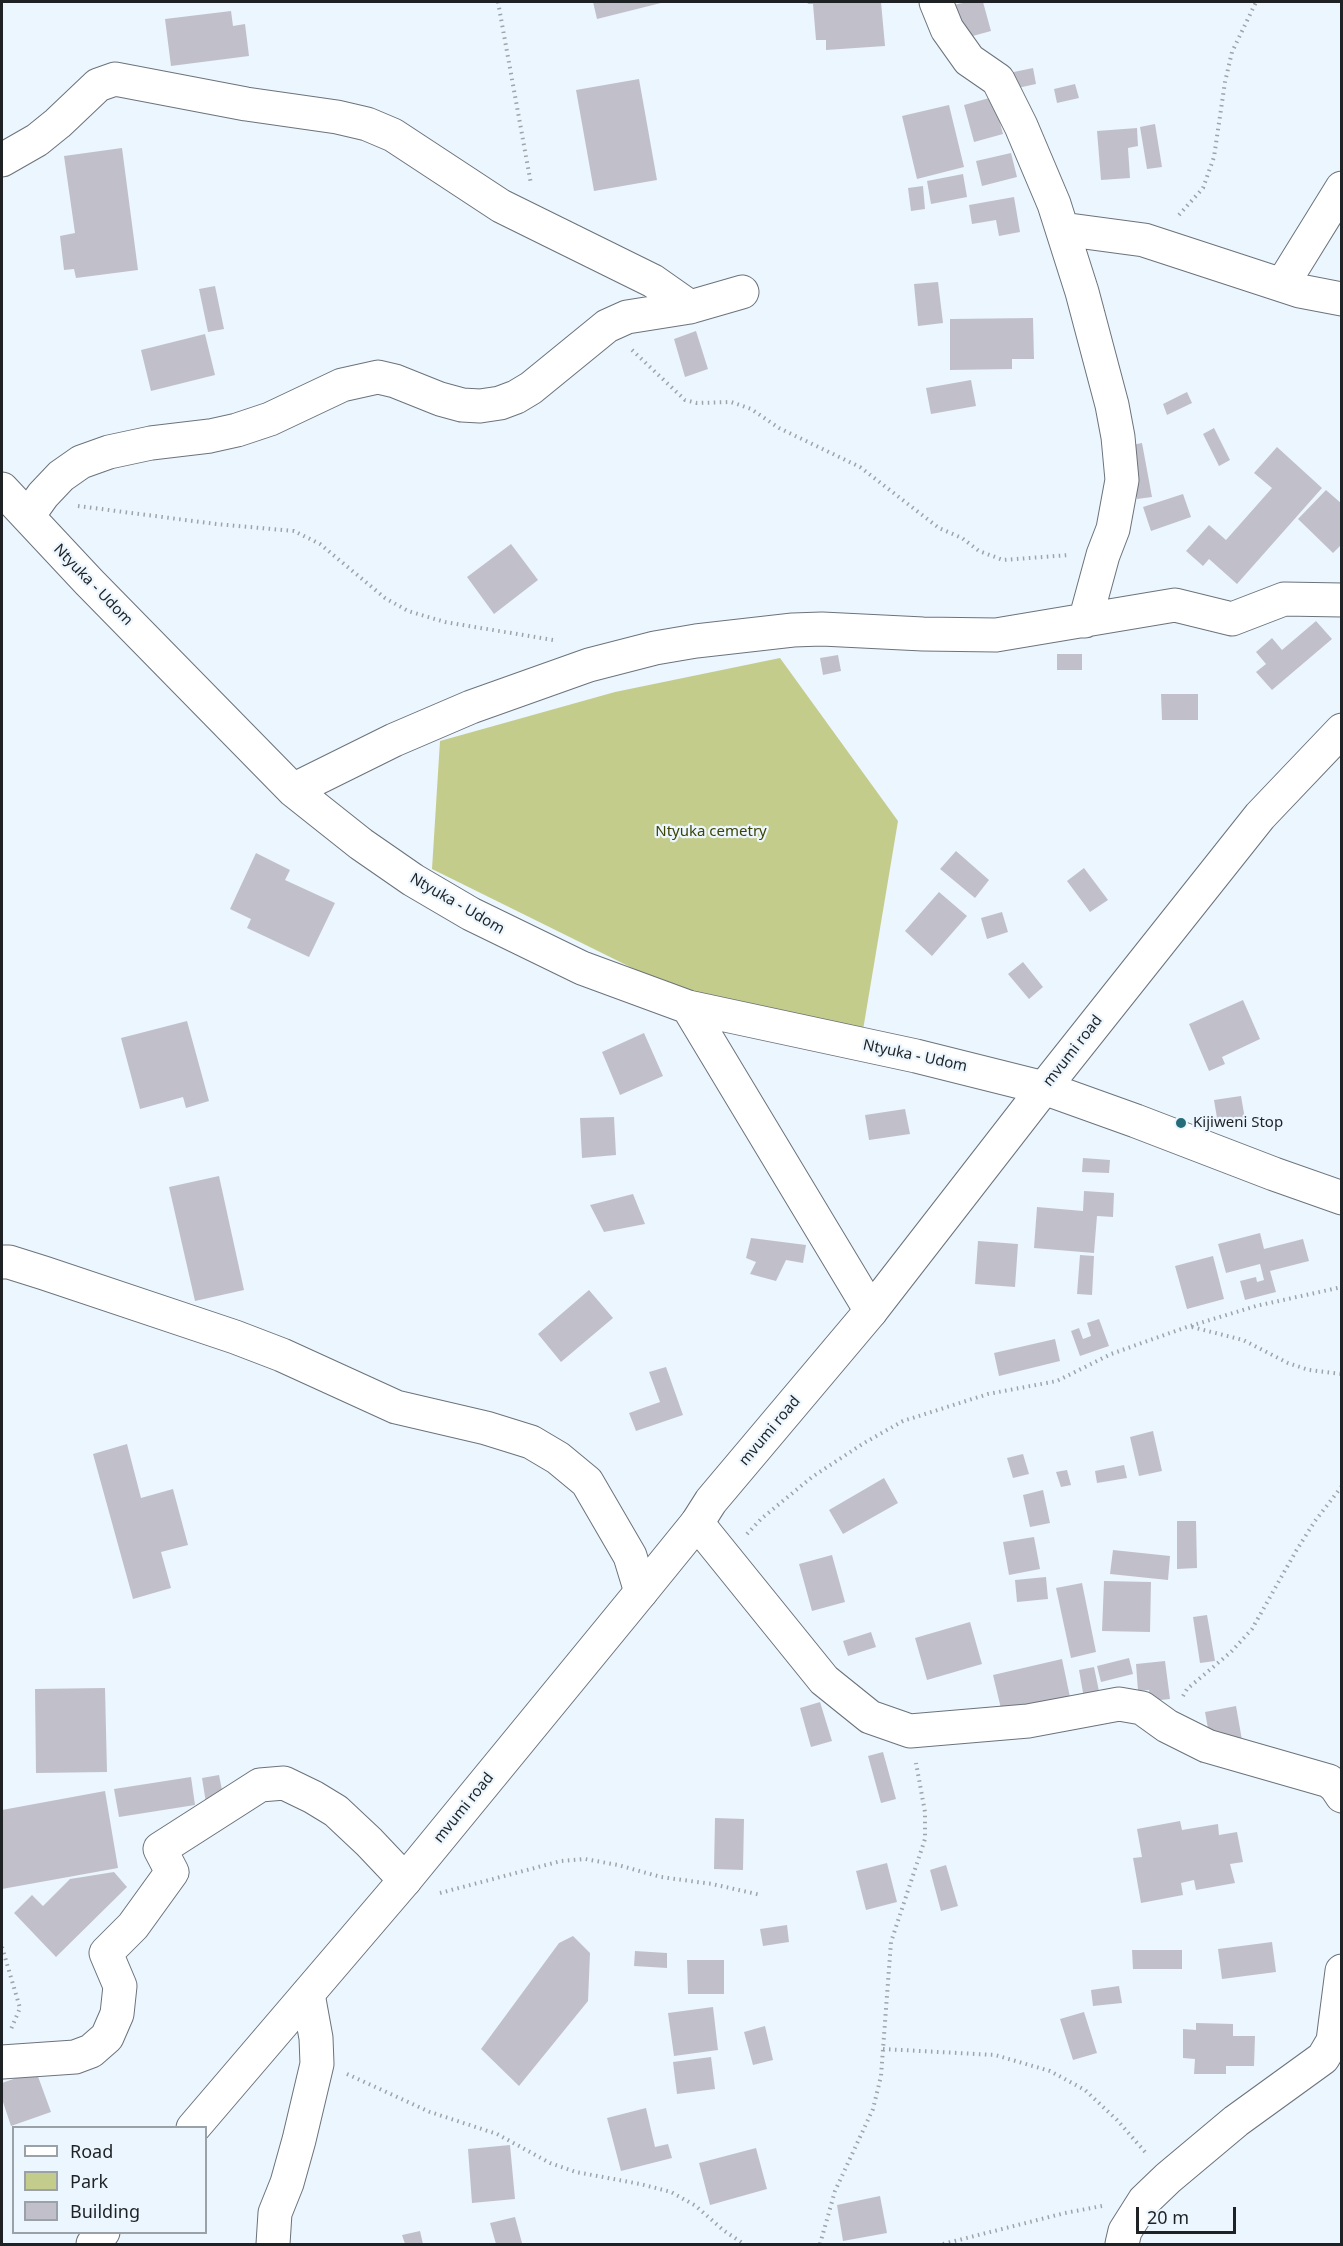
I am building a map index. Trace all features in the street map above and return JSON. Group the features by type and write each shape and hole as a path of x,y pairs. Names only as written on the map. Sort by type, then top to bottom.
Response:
{"street":[{"path":"936,2 947,29 969,60 998,80 1021,126 1054,204 1082,292 1112,405 1122,480 1113,529 1103,555 1085,621"},
{"path":"2,160 37,140 98,85 115,79 246,104 337,117 367,124 393,135 472,189 653,281 690,307"},
{"path":"1282,285 1341,189"},
{"path":"1062,229 1143,240 1300,291 1341,299"},
{"path":"36,505 61,476 81,462 109,452 151,443 210,436 237,430 270,419 321,394 360,380 378,377 395,381 462,405 480,406 500,403 531,388 607,326 627,318 690,307 742,292"},
{"name":"Ntyuka - Udom","path":"2,489 36,505 97,590 294,790 361,844 413,880 471,914 582,968 688,1007 916,1056 1044,1088 1341,1198"},
{"path":"294,790 393,740 471,707 589,665 656,648 793,630 996,635 1175,605 1232,619 1284,599 1341,600"},
{"name":"mvumi road","path":"194,2126 405,1880 697,1523 719,1492 871,1311 1260,816 1341,730"},
{"path":"688,1007 871,1311"},
{"path":"2,1262 44,1273 282,1354 396,1407 486,1428 531,1442 558,1458 587,1482 630,1556 641,1592"},
{"path":"697,1523 824,1680 870,1717 909,1731 1028,1721 1119,1704 1142,1708 1167,1726 1207,1746 1329,1781 1341,1796"},
{"path":"2,2062 75,2058 91,2051 107,2037 117,2014 120,1986 106,1953 133,1926 172,1872 160,1848 260,1785 284,1783 314,1797 336,1811 405,1880"},
{"path":"1122,2244 1125,2231 1144,2201 1168,2178 1236,2121 1323,2058 1333,2041 1341,1971"},
{"path":"273,2244 275,2213 287,2183 317,2064 316,2038 308,1994"}],"path":[{"path":"498,2 513,94 541,226"},
{"path":"1143,240 1179,215 1203,188 1214,157 1225,82 1232,52 1256,2"},
{"path":"607,326 685,400 697,403 731,402 751,409 779,428 860,467 939,528 962,538 979,551 1003,560 1103,555"},
{"path":"36,505 83,507 216,524 294,531 320,544 385,598 408,611 445,622 559,641"},
{"path":"725,1557 761,1519 812,1478 864,1443 903,1421 988,1394 1057,1381 1111,1354 1190,1326 1256,1306 1341,1287"},
{"path":"1190,1326 1243,1340 1288,1363 1310,1370 1341,1374"},
{"path":"1167,1726 1187,1689 1231,1652 1252,1629 1296,1551 1341,1486"},
{"path":"820,2244 835,2191 873,2109 881,2076 891,1942 925,1839 925,1812 909,1731"},
{"path":"437,1893 561,1861 585,1859 661,1877 712,1884 761,1895"},
{"path":"2,1947 20,2008 10,2030"},
{"path":"883,2049 995,2055 1050,2072 1085,2090 1117,2120 1168,2178"},
{"path":"317,2064 346,2074 429,2112 497,2134 550,2163 576,2172 672,2192 696,2206 723,2230 744,2244"},
{"path":"944,2244 1065,2213 1144,2201"}],"green space":[{"name":"Ntyuka cemetry","path":"780,658 898,821 863,1030 693,998 432,869 440,741 615,692"}],"building":[{"path":"593,2 665,2 597,19"},
{"path":"807,2 881,2 885,46 826,50 826,40 816,40 813,4"},
{"path":"967,2 983,2 991,31 958,40 949,6"},
{"path":"231,11 233,26 245,24 249,56 171,66 165,19"},
{"path":"1033,68 1036,84 1013,89 1009,73"},
{"path":"639,79 657,180 594,191 576,90"},
{"path":"1075,84 1079,98 1057,103 1054,89"},
{"path":"993,97 1003,134 974,142 964,105"},
{"path":"949,105 964,167 917,179 902,116"},
{"path":"1155,124 1162,167 1147,169 1140,127"},
{"path":"1137,128 1138,146 1128,148 1130,178 1101,180 1097,131"},
{"path":"122,148 138,270 76,278 74,269 64,270 60,236 75,233 64,156"},
{"path":"1011,153 1017,177 982,186 976,161"},
{"path":"963,174 967,197 931,204 927,181"},
{"path":"923,186 925,209 911,211 908,188"},
{"path":"1014,197 1020,232 999,236 996,220 972,224 969,205"},
{"path":"938,282 943,323 918,326 914,284"},
{"path":"215,286 224,329 208,332 199,289"},
{"path":"1033,318 1034,359 1012,359 1012,369 950,370 950,319"},
{"path":"696,331 708,369 685,377 674,339"},
{"path":"205,334 215,375 151,391 141,350"},
{"path":"971,380 976,406 931,414 926,388"},
{"path":"1187,392 1192,403 1167,415 1163,404"},
{"path":"1214,428 1230,460 1219,466 1203,434"},
{"path":"1142,443 1152,497 1137,499 1127,446"},
{"path":"1277,447 1322,488 1237,584 1209,559 1203,566 1186,551 1209,525 1226,540 1272,488 1254,473"},
{"path":"1326,490 1342,504 1342,544 1333,553 1298,519"},
{"path":"1183,494 1191,517 1151,531 1143,507"},
{"path":"511,544 538,580 494,614 467,577"},
{"path":"1316,621 1332,639 1272,690 1256,672 1266,664 1256,652 1272,638 1282,650"},
{"path":"1057,654 1082,654 1082,670 1057,670"},
{"path":"838,655 841,671 823,675 820,658"},
{"path":"1161,694 1198,694 1198,720 1162,720"},
{"path":"956,851 989,880 975,898 940,869"},
{"path":"256,853 290,870 285,880 335,903 309,957 247,928 251,919 230,909"},
{"path":"1084,868 1108,900 1090,912 1067,881"},
{"path":"939,892 967,916 932,956 905,931"},
{"path":"1002,912 1008,932 987,939 981,918"},
{"path":"1023,962 1043,987 1029,999 1008,974"},
{"path":"1243,1000 1260,1039 1222,1057 1225,1064 1209,1071 1189,1024"},
{"path":"187,1021 209,1101 186,1108 183,1097 140,1109 121,1038"},
{"path":"644,1033 663,1076 620,1095 602,1052"},
{"path":"1241,1096 1245,1119 1218,1124 1214,1100"},
{"path":"905,1109 910,1134 869,1140 865,1115"},
{"path":"614,1117 616,1155 582,1158 580,1118"},
{"path":"1083,1158 1110,1160 1109,1173 1082,1172"},
{"path":"219,1176 244,1290 195,1301 169,1187"},
{"path":"1084,1191 1114,1193 1113,1217 1097,1216 1094,1253 1034,1248 1037,1207 1083,1211"},
{"path":"633,1194 645,1224 604,1232 590,1205"},
{"path":"1260,1233 1264,1249 1303,1239 1309,1261 1270,1271 1276,1292 1245,1300 1240,1281 1256,1277 1257,1282 1264,1280 1260,1264 1226,1273 1218,1244"},
{"path":"751,1238 806,1245 803,1263 786,1260 776,1281 750,1274 756,1262 746,1258"},
{"path":"978,1241 1018,1244 1015,1287 975,1284"},
{"path":"1080,1255 1094,1256 1092,1295 1077,1294"},
{"path":"1213,1256 1224,1299 1187,1309 1175,1266"},
{"path":"589,1290 613,1318 561,1362 538,1334"},
{"path":"1099,1319 1109,1346 1080,1356 1071,1331 1079,1328 1083,1339 1091,1336 1087,1323"},
{"path":"1055,1339 1060,1361 999,1376 994,1353"},
{"path":"666,1367 683,1415 636,1431 629,1413 660,1402 649,1372"},
{"path":"1153,1431 1162,1471 1139,1476 1130,1437"},
{"path":"127,1444 141,1498 173,1489 188,1545 161,1552 171,1588 133,1599 93,1454"},
{"path":"1023,1454 1029,1474 1013,1478 1007,1458"},
{"path":"1124,1465 1127,1478 1097,1483 1095,1471"},
{"path":"1067,1470 1071,1485 1061,1487 1056,1472"},
{"path":"884,1478 898,1503 843,1534 829,1510"},
{"path":"1043,1490 1050,1523 1030,1527 1023,1495"},
{"path":"1177,1521 1196,1521 1197,1568 1177,1569"},
{"path":"1034,1537 1040,1569 1009,1575 1003,1542"},
{"path":"1113,1550 1170,1556 1168,1580 1110,1574"},
{"path":"832,1555 845,1602 812,1611 799,1564"},
{"path":"1046,1577 1048,1599 1017,1602 1015,1580"},
{"path":"1104,1581 1151,1582 1150,1632 1102,1631"},
{"path":"1082,1583 1096,1652 1071,1658 1056,1588"},
{"path":"1207,1615 1215,1661 1200,1663 1193,1617"},
{"path":"970,1622 982,1664 927,1680 915,1638"},
{"path":"871,1632 876,1647 848,1656 843,1641"},
{"path":"1129,1658 1133,1674 1101,1682 1097,1666"},
{"path":"1062,1659 1071,1702 1003,1717 993,1675"},
{"path":"1165,1661 1170,1699 1151,1701 1149,1690 1138,1691 1136,1664"},
{"path":"1094,1667 1101,1701 1085,1704 1079,1670"},
{"path":"105,1688 107,1772 36,1773 35,1689"},
{"path":"820,1702 832,1741 811,1747 800,1708"},
{"path":"1236,1706 1242,1740 1211,1745 1205,1712"},
{"path":"883,1752 896,1799 881,1803 868,1756"},
{"path":"219,1775 224,1800 206,1803 202,1778"},
{"path":"191,1777 195,1805 119,1817 114,1789"},
{"path":"105,1791 118,1868 2,1889 2,1810"},
{"path":"715,1818 744,1819 743,1870 714,1869"},
{"path":"1180,1821 1182,1830 1218,1824 1219,1835 1237,1832 1243,1862 1230,1864 1235,1883 1196,1890 1194,1880 1181,1883 1183,1895 1141,1903 1133,1858 1142,1857 1137,1829"},
{"path":"887,1863 897,1902 866,1910 856,1871"},
{"path":"946,1865 958,1906 941,1911 930,1870"},
{"path":"114,1872 127,1887 56,1957 14,1913 32,1895 43,1906 70,1879"},
{"path":"787,1925 789,1942 763,1946 760,1929"},
{"path":"573,1936 590,1953 588,2001 519,2086 481,2049 559,1943"},
{"path":"1272,1942 1276,1972 1222,1979 1218,1949"},
{"path":"1132,1950 1182,1950 1182,1969 1133,1969"},
{"path":"635,1951 667,1953 667,1968 634,1966"},
{"path":"687,1960 724,1960 724,1994 688,1994"},
{"path":"1119,1986 1122,2003 1093,2006 1091,1990"},
{"path":"713,2007 718,2050 674,2056 668,2013"},
{"path":"1084,2012 1097,2053 1073,2060 1060,2019"},
{"path":"1196,2023 1233,2024 1233,2036 1255,2036 1254,2066 1226,2066 1226,2074 1194,2074 1195,2059 1183,2058 1183,2029 1196,2030"},
{"path":"765,2026 773,2060 753,2065 744,2032"},
{"path":"711,2057 715,2089 677,2094 673,2062"},
{"path":"36,2071 51,2112 11,2126 2,2099 2,2083"},
{"path":"646,2108 655,2147 668,2144 672,2158 621,2171 607,2118"},
{"path":"510,2145 515,2199 472,2203 468,2149"},
{"path":"756,2148 767,2189 710,2205 699,2163"},
{"path":"880,2196 887,2233 843,2241 837,2205"},
{"path":"515,2217 522,2243 496,2244 490,2223"},
{"path":"420,2231 423,2244 405,2244 402,2235"}],"place":[{"name":"Kijiweni Stop","path":"1181,1123"}]}
